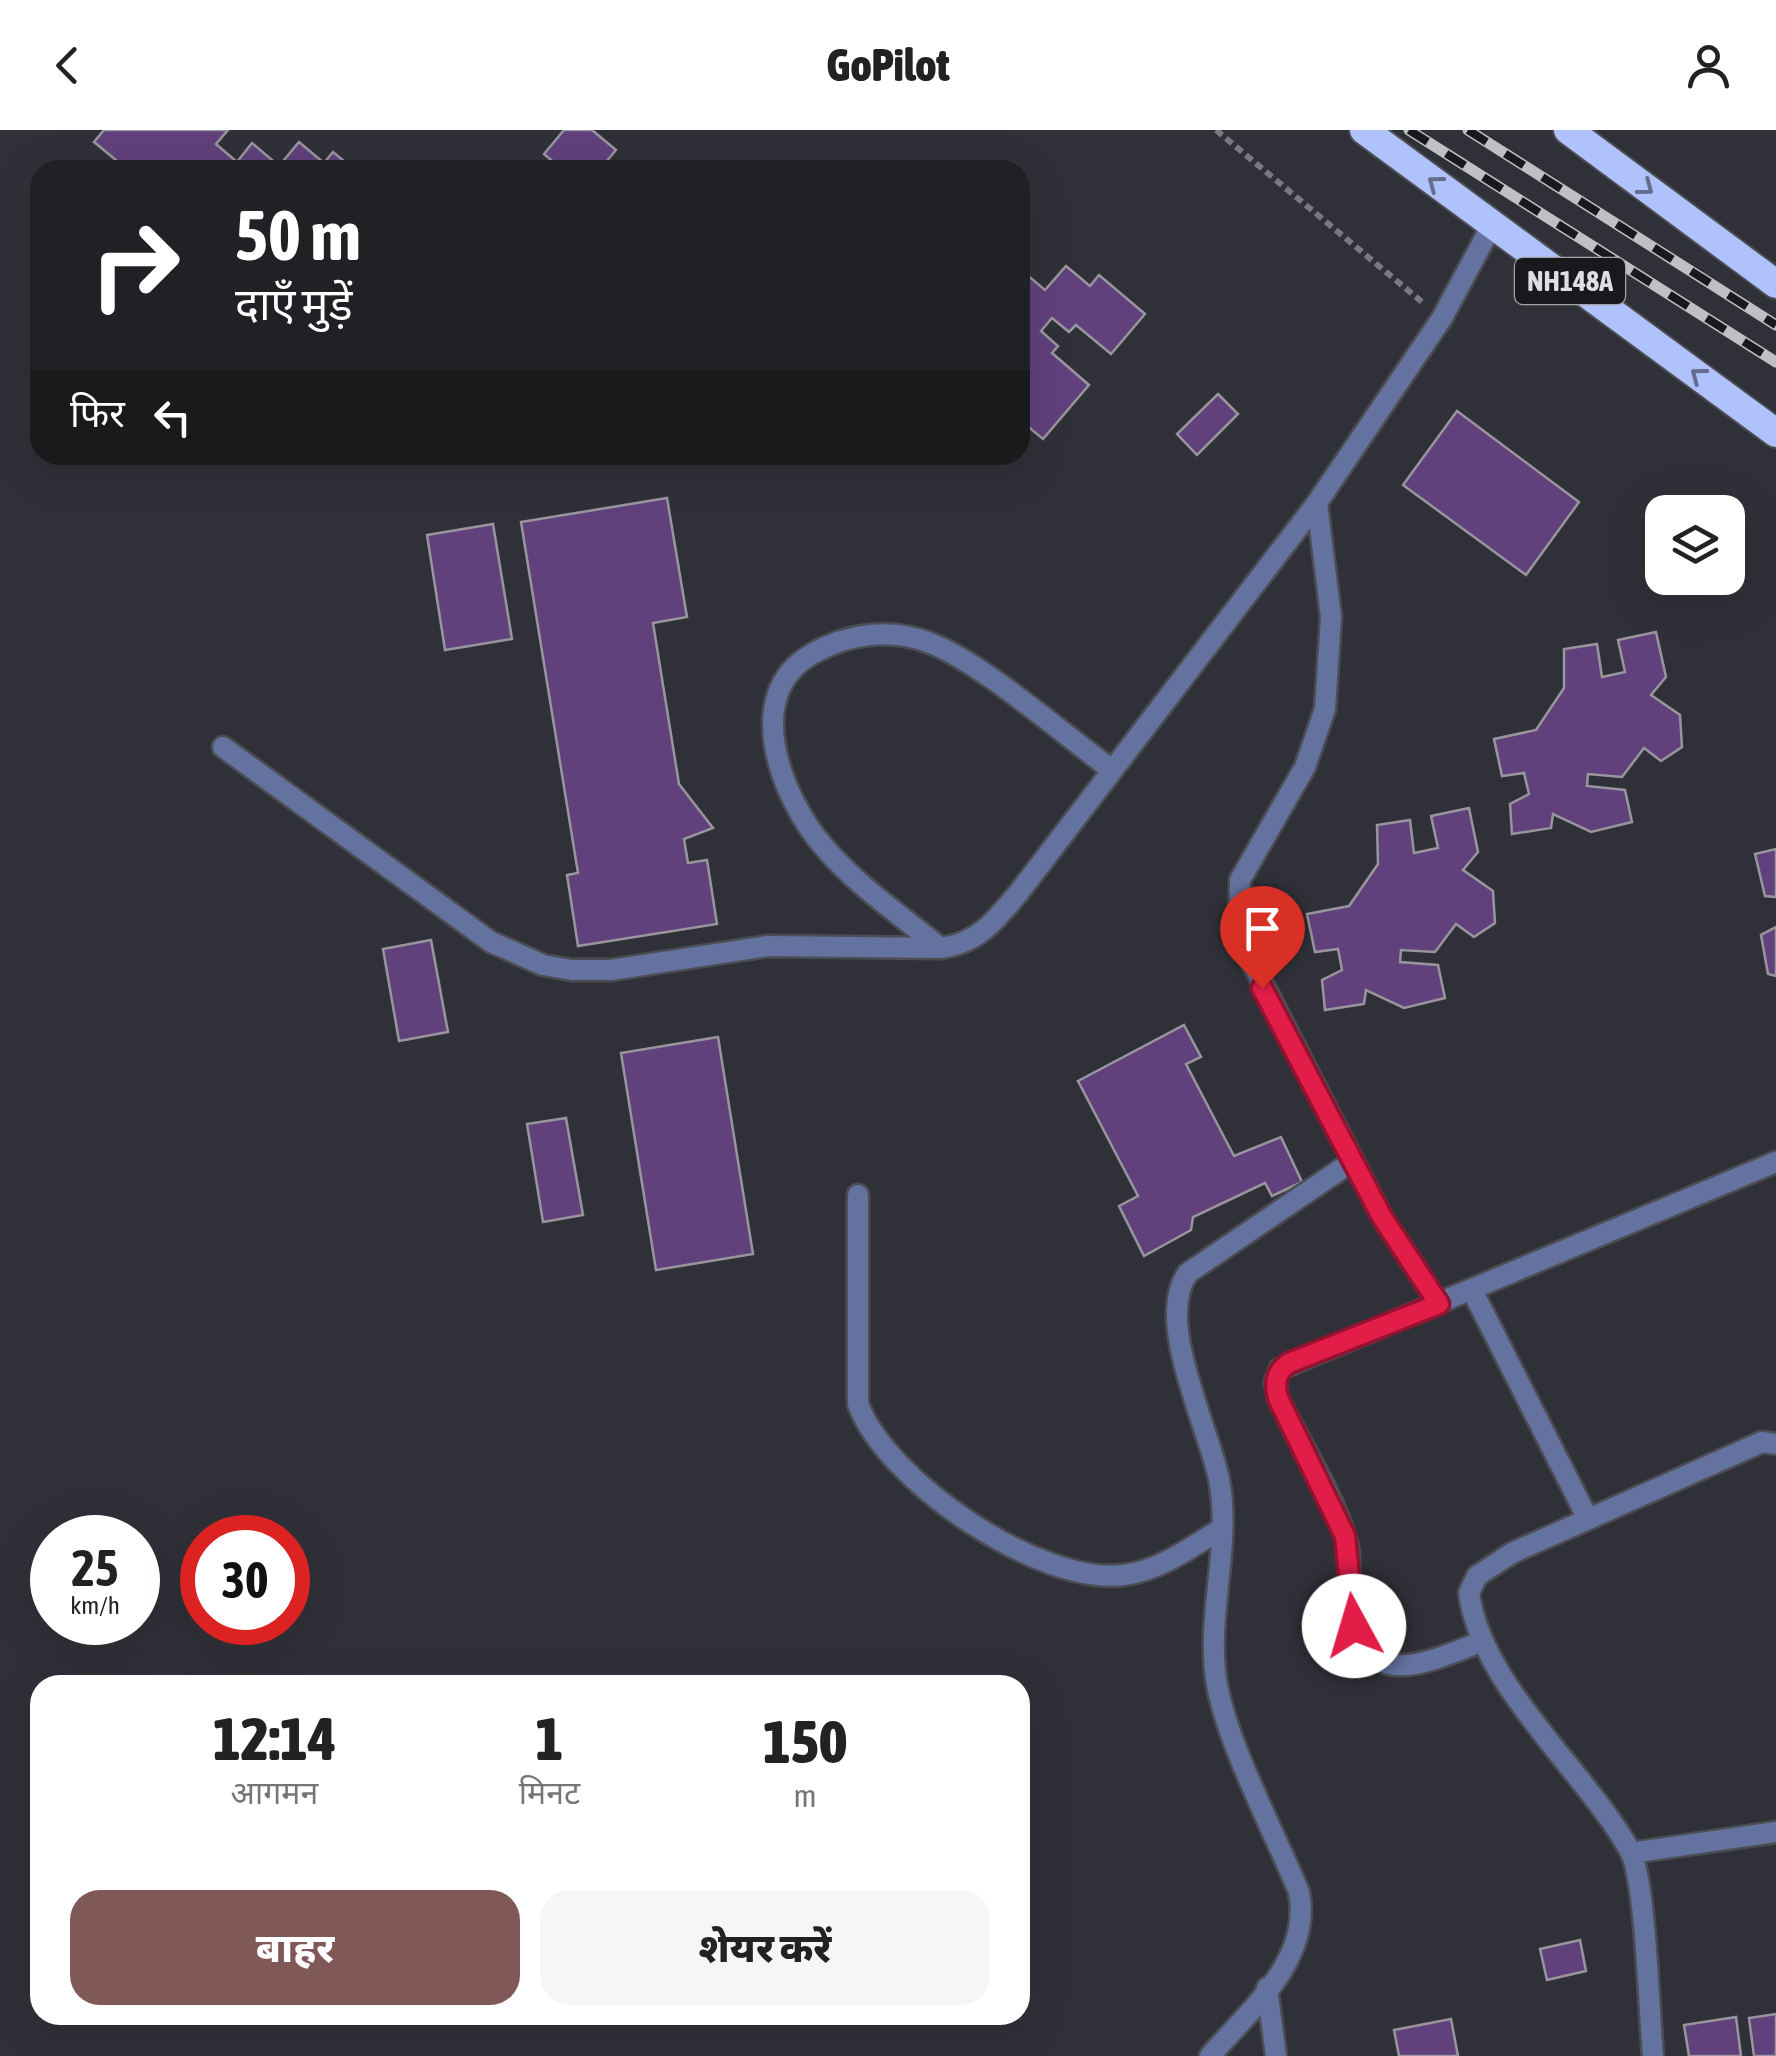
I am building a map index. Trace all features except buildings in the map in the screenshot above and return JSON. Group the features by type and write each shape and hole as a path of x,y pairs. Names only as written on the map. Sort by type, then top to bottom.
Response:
{"highway":[{"name":"NH148A","path":"1364,130 1776,432"},
{"path":"1568,130 1776,284"}],"street":[{"path":"223,747 491,942 544,965 611,970 768,946 940,948 976,938 991,926 1317,503 1442,318 1492,225"},
{"path":"1317,503 1330,616 1325,708 1305,767 1240,880 1237,914 1244,953 1382,1217 1439,1304"},
{"path":"940,948 826,850 805,822 782,773 773,735 774,705 796,663 823,648 871,634 932,644 1111,770"},
{"path":"1210,2056 1296,1948 1303,1912 1299,1892 1218,1688 1214,1630 1221,1528 1219,1480 1175,1313 1180,1284 1188,1273 1353,1161"},
{"path":"1482,1641 1419,1666 1394,1668 1365,1648 1349,1601 1345,1536 1276,1390 1280,1369 1473,1292 1776,1162"},
{"path":"858,1195 858,1404 867,1428 882,1448 918,1482 1017,1552 1052,1566 1096,1575 1124,1575 1154,1566 1221,1528"},
{"path":"1473,1292 1586,1517"},
{"path":"1653,2056 1631,1853 1555,1752 1482,1641 1469,1593 1477,1576 1512,1552 1762,1442 1776,1444"},
{"path":"1631,1853 1776,1832"},
{"path":"1267,1988 1276,2056"}],"path":[{"path":"1216,130 1442,318"}],"railway":[{"path":"1409,130 1776,362"},
{"path":"1468,130 1776,325"}],"route":[{"path":"1262,988 1382,1217 1439,1304 1289,1363 1280,1369 1275,1382 1278,1398 1345,1536 1354,1626"}]}
